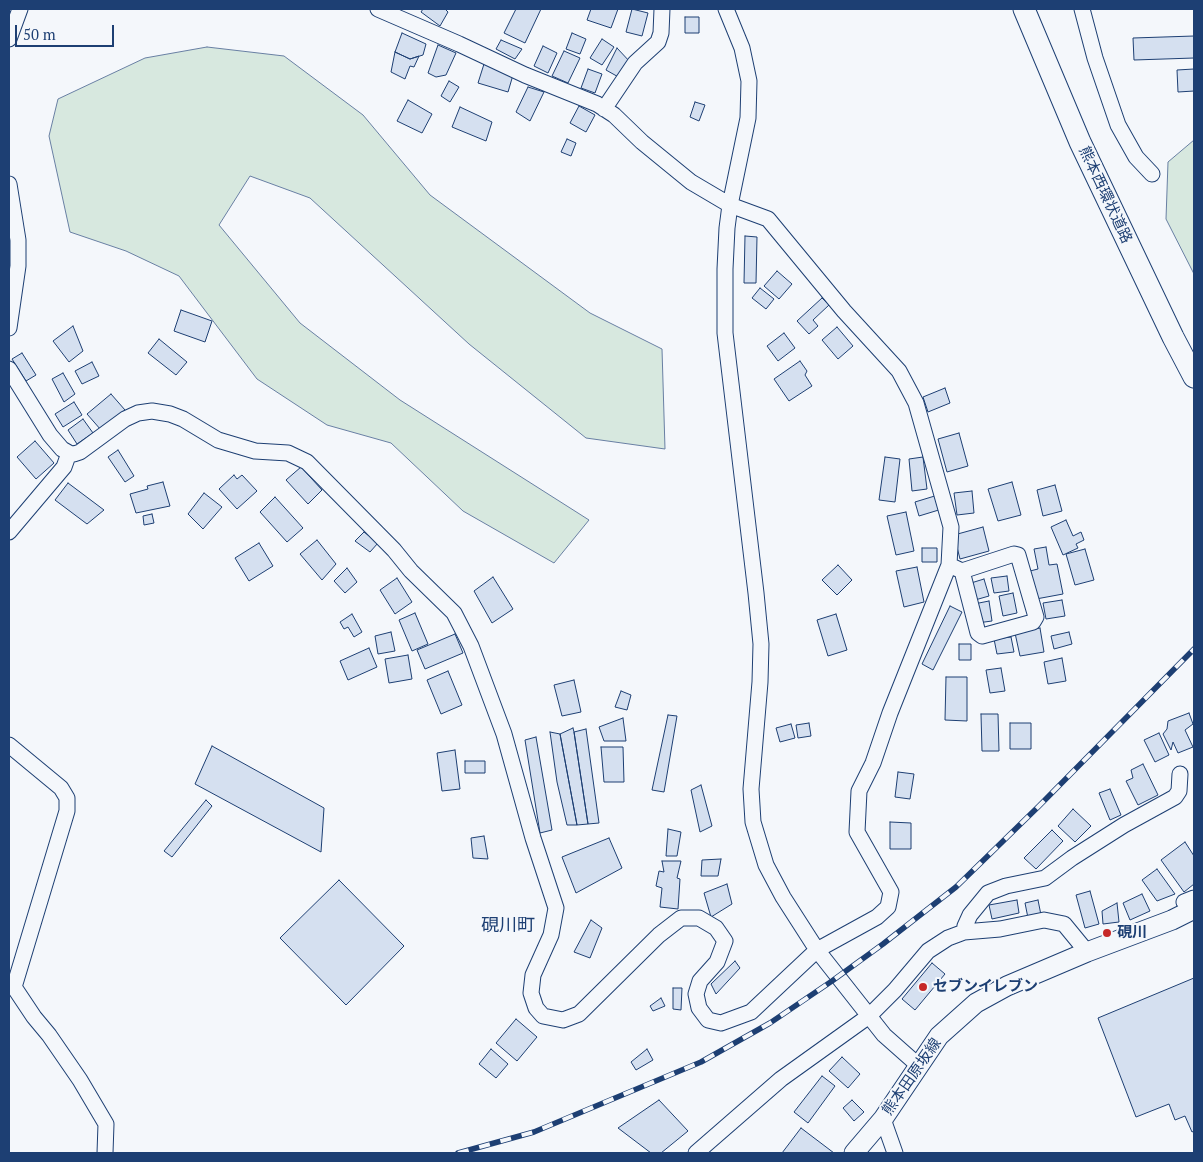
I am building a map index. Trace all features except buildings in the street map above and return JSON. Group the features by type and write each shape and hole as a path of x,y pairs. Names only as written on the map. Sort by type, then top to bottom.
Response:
{"highway":[{"name":"熊本西環状道路","path":"1024,9 1080,142 1194,378"}],"main road":[{"name":"熊本田原坂線","path":"854,1153 883,1118 939,1036 976,1003 1007,986 1087,952 1172,920 1191,903"}],"street":[{"path":"9,39 20,9"},
{"path":"378,9 604,109 614,115 674,170 730,205 768,219 844,311 899,371 916,403 951,527 955,568 978,634 982,636 1033,622 1036,617 1018,555 1014,554 955,568"},
{"path":"604,109 635,63 658,42 661,33 662,9"},
{"path":"726,9 742,48 749,81 748,118 730,205 725,269 725,333 761,644 760,682 751,789 753,822 770,874 817,950 884,1035 919,1066"},
{"path":"1082,9 1095,58 1118,125 1136,157 1152,174"},
{"path":"9,184 18,240 18,266 9,328"},
{"path":"9,369 50,436 62,449 69,453 80,452 125,419 138,413 152,411 170,414 183,419 218,440 255,451 288,453 307,462 394,550 411,572 454,613 471,646 504,734 533,838 556,908 551,935 533,975 531,993 536,1008 543,1016 563,1020 579,1014 659,935 681,918 699,918 716,928 725,941 717,962 700,980 696,994 699,1008 708,1020 721,1023 751,1012 817,950 876,917 888,907 891,892 857,832 859,790 873,763 890,713 955,568"},
{"path":"9,532 64,467 69,453"},
{"path":"9,744 61,788 67,798 67,811 14,987 34,1018 49,1035 80,1080 106,1124 105,1153"},
{"path":"964,932 964,926 970,915 988,893 1006,886 1045,878 1072,858 1168,802 1175,797 1178,791 1180,774"},
{"path":"696,1153 781,1079 869,1016 896,990 928,951 948,938 964,932 1000,930 1044,920 1064,924 1087,952"},
{"path":"883,1118 895,1153"}],"shaded area":[{"path":"207,47 284,56 363,115 430,195 590,313 662,349 665,449 586,438 469,344 310,198 250,176 219,225 300,323 400,400 589,520 554,563 463,511 391,443 327,425 257,379 179,276 126,251 70,232 49,136 58,99 145,58"},
{"path":"1194,140 1194,274 1166,219 1168,162"}],"railway":[{"path":"458,1153 534,1132 701,1062 770,1023 832,981 956,887 1194,649"}],"place":[{"name":"硯川","path":"1107,933"},
{"name":"セブンイレブン","path":"923,987"}],"district":[{"name":"硯川町","path":"508,926"}]}
